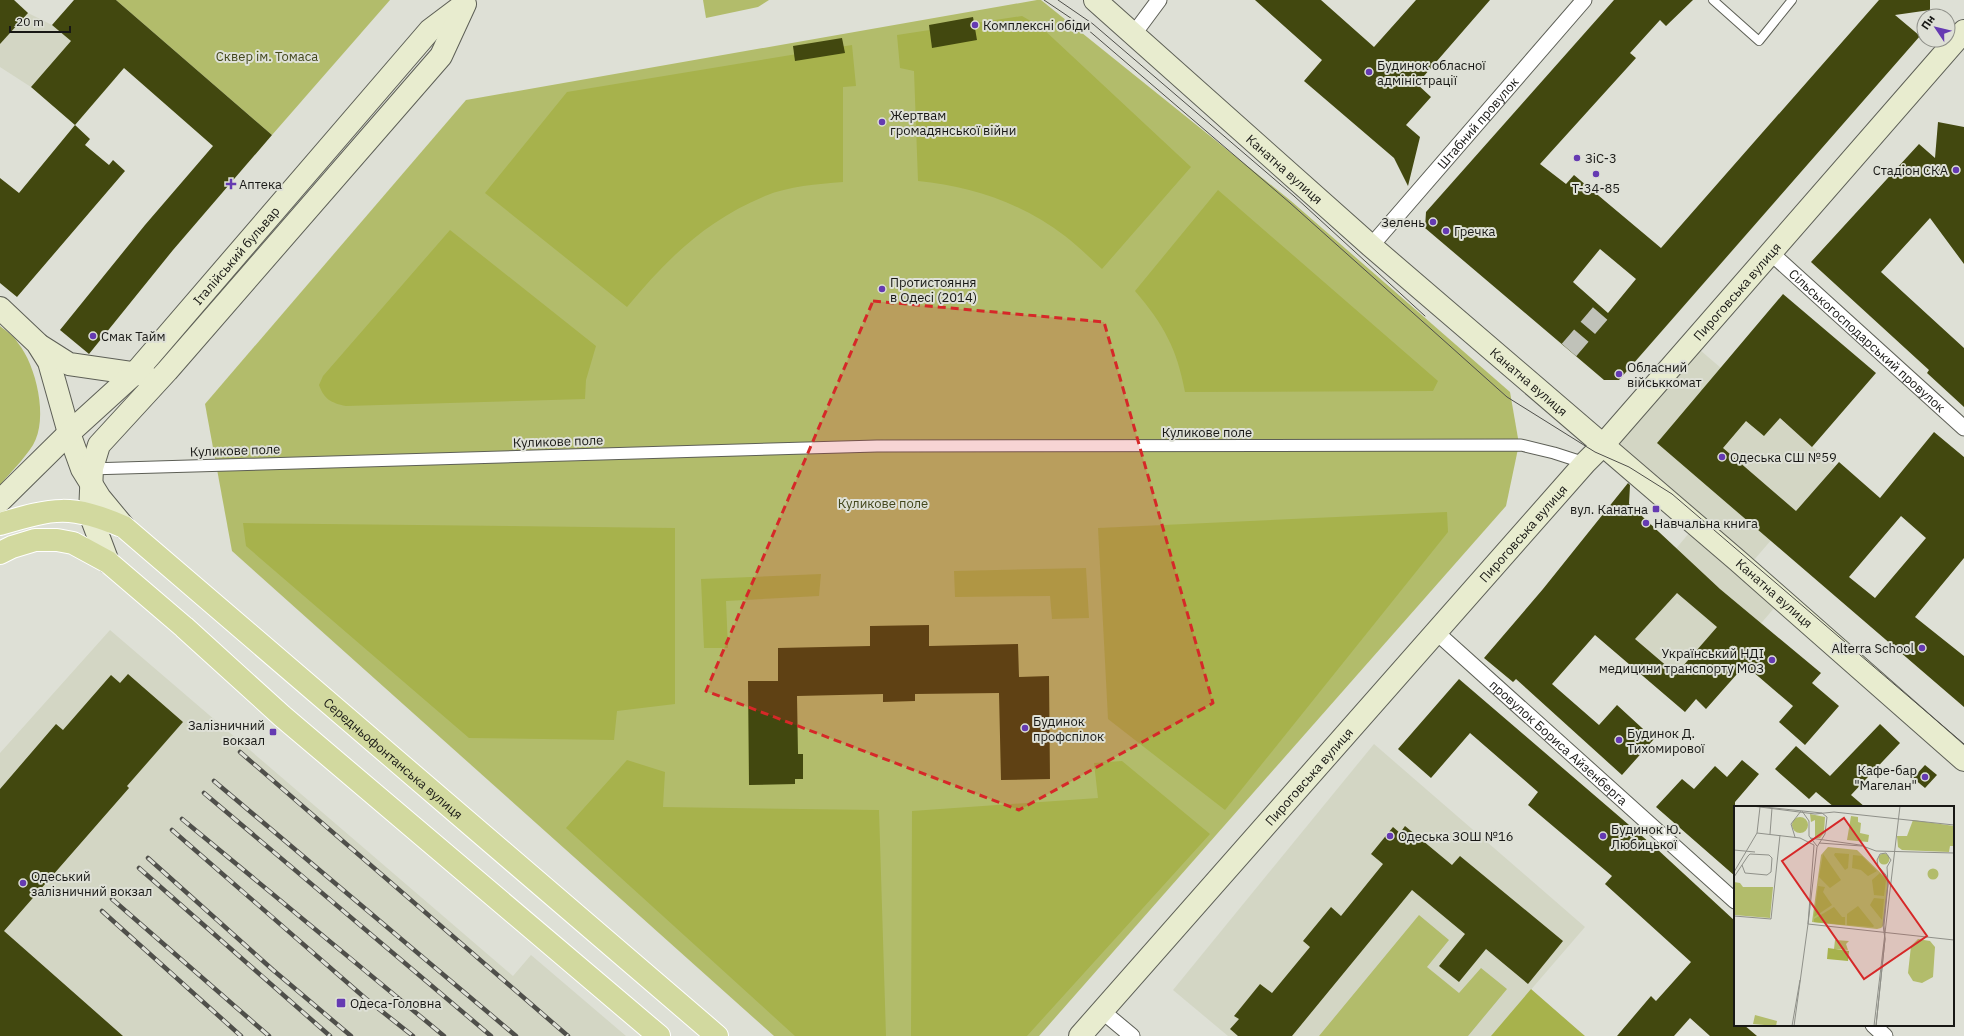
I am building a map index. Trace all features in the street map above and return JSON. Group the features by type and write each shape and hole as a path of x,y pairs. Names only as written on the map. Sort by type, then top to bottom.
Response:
{"main road":[{"name":"Канатна вулиця","path":"1095,0 1371,246 1738,560 1964,760"},
{"name":"Італійський бульвар","path":"0,500 69,433 135,373 425,36 468,2"},
{"name":"Італійський бульвар","path":"88,474 98,445 162,377 441,56 468,2"},
{"name":"Пироговська вулиця","path":"1080,1036 1585,463 1603,445 1964,31"},
{"path":"0,308 37,343 69,364 162,377"},
{"path":"37,343 49,362 69,433 88,474 90,514 108,562"},
{"name":"Середньофонтанська вулиця","path":"88,474 100,498 124,527 718,1036"},
{"path":"0,524 45,511 77,511 90,514 124,527"},
{"path":"0,553 12,547 35,540 57,540 73,543 108,562 184,627 282,716 660,1036"}],"street":[{"path":"1133,35 1159,0"},
{"name":"Штабний провулок","path":"1371,246 1584,0"},
{"name":"Сільськогосподарський провулок","path":"1771,253 1964,428"},
{"name":"Куликове поле","path":"88,474 893,446 1522,445 1554,452 1585,463"},
{"name":"провулок Бориса Айзенберга","path":"1436,632 1734,900"},
{"path":"1102,1011 1132,1036"},
{"path":"1874,1026 1885,1036"}],"lane":[{"path":"1713,0 1759,41 1792,0"}],"highlighted area":[{"path":"873,301 1104,322 1213,703 1019,810 706,691"}],"shaded area":[{"path":"0,0 14,0 28,13 52,25 115,79 75,125 31,87 0,67"},
{"name":"Одеська CШ №59","path":"1693,344 1835,466 1748,567 1606,444"},
{"path":"1695,526 1781,600 1685,712 1600,639"},
{"path":"110,630 513,976 531,955 626,1036 28,1036 0,1012 0,753"},
{"name":"Одеська ЗОШ №16","path":"1374,744 1585,927 1491,1036 1228,1036 1173,990"}],"green space":[{"name":"Сквер ім. Томаса","path":"116,0 390,0 272,135"},
{"path":"703,0 769,0 758,7 706,18"},
{"name":"Куликове поле","path":"1041,0 1291,201 1510,392 1519,444 1506,506 1039,1036 774,1036 232,551 205,404 466,100"},
{"path":"1022,16 1041,27 1191,167 1102,269 1065,236 1049,224 1014,205 957,187 918,181 914,71 900,68 897,35"},
{"path":"852,45 856,86 843,87 843,182 803,186 784,190 765,196 724,217 689,242 657,272 627,307 485,193 567,92"},
{"path":"1218,190 1438,381 1433,391 1185,392 1178,363 1168,338 1154,315 1135,291"},
{"path":"450,230 596,346 586,380 585,399 346,406 332,402 323,394 319,385 323,376"},
{"path":"0,326 14,338 30,365 38,392 40,421 38,434 33,445 0,485"},
{"path":"1447,512 1448,532 1225,810 1108,719 1098,528"},
{"path":"243,523 675,528 675,704 617,711 614,740 469,738 246,546"},
{"path":"1086,568 1089,618 1052,619 1050,596 955,597 954,571"},
{"path":"821,574 819,596 726,601 728,648 704,648 701,579"},
{"path":"627,760 665,772 663,807 879,810 886,1036 795,1036 566,828"},
{"path":"1122,761 1210,834 1027,1036 911,1036 912,811 1098,798 1094,763"},
{"path":"1419,915 1449,940 1427,967 1459,993 1481,968 1507,989 1468,1036 1319,1036"},
{"path":"1531,989 1578,1030 1585,1036 1491,1036"}],"building":[{"path":"0,0 14,0 28,13 0,44"},
{"path":"74,0 116,0 272,135 173,250 89,354 60,330 145,225 213,146 124,68 75,125 31,87 71,41 52,25"},
{"path":"1255,0 1321,0 1374,47 1416,0 1490,0 1417,84 1431,97 1406,125 1420,137 1408,186 1394,158 1304,81 1322,60"},
{"path":"1614,0 1693,0 1666,26 1660,20 1630,53 1636,58 1540,164 1566,184 1574,175 1661,248 1879,0 1930,0 1930,8 1916,8 1916,12 1895,15 1916,33 1916,41 1619,380 1604,380 1425,228 1426,212","holes":["1600,249 1636,279 1608,313 1573,282"]},
{"path":"973,17 977,40 932,48 929,25"},
{"path":"842,38 845,53 795,61 793,46"},
{"path":"1938,122 1964,127 1964,264 1930,218 1881,272 1964,348 1964,407 1927,373 1929,370 1811,262 1919,144 1935,158"},
{"path":"75,125 90,139 85,145 109,165 113,160 125,171 17,297 0,283 0,178 19,193"},
{"path":"1783,294 1876,373 1812,447 1780,418 1764,436 1746,421 1723,448 1796,511 1839,462 1880,498 1934,432 1964,457 1964,558 1915,617 1964,656 1964,707 1657,443","holes":["1901,516 1926,538 1875,598 1849,577"]},
{"path":"1628,483 1630,485 1629,504 1720,589 1821,673 1812,683 1839,706 1805,745 1779,722 1793,706 1745,665 1706,709 1696,699 1685,712 1595,635 1552,684 1599,725 1617,705 1654,739 1622,775 1516,679 1513,682 1484,658 1543,589","holes":["1677,593 1717,627 1676,674 1635,639"]},
{"name":"Будинок профспілок","path":"929,625 929,646 1018,644 1019,677 1049,676 1050,779 1001,780 999,693 915,694 915,701 883,702 883,694 797,696 798,754 803,754 803,779 795,779 795,784 749,785 748,681 778,681 778,648 870,646 870,626"},
{"name":"Одеський залізничний вокзал","path":"128,674 183,722 127,786 129,788 4,931 123,1036 0,1036 0,789 56,724 63,730 111,675 120,683"},
{"path":"1459,679 1657,849 1734,920 1734,1026 1745,1026 1757,1036 1710,1036 1690,1018 1674,1036 1617,1036 1651,996 1656,1001 1691,962 1605,884 1612,876 1528,805 1538,792 1470,733 1431,778 1398,749"},
{"path":"1880,724 1900,743 1851,795 1864,806 1833,806 1816,792 1809,799 1775,769 1796,746 1830,776"},
{"path":"1742,760 1759,774 1735,802 1734,806 1734,875 1656,807 1682,779 1694,789 1715,766 1727,777"},
{"name":"Кафе-бар \"Магелан\"","path":"1925,765 1937,775 1925,788 1913,778"},
{"path":"1405,826 1452,865 1460,856 1563,941 1528,984 1486,949 1459,982 1439,966 1465,934 1412,890 1292,1036 1238,1036 1230,1029 1239,1019 1234,1016 1260,984 1272,993 1310,947 1303,941 1331,907 1341,916 1383,864 1371,854 1393,827 1400,833"}],"tunnel":[{"path":"1569,350 1604,309"}],"tram line":[{"path":"1044,0 1087,29 1290,203 1507,397 1595,452 1629,467 1672,494 1964,744"},
{"path":"1058,0 1093,24 1294,196 1425,316"}],"railway":[{"path":"240,752 568,1036"},
{"path":"214,781 516,1036"},
{"path":"204,793 491,1036"},
{"path":"182,819 444,1036"},
{"path":"172,830 365,998 413,1036"},
{"path":"148,858 273,970 351,1036"},
{"path":"139,868 330,1036"},
{"path":"112,899 269,1036"},
{"path":"102,911 241,1036"}],"place":[{"name":"Комплексні обіди","path":"975,25"},
{"name":"Будинок обласної адміністрації","path":"1369,72"},
{"name":"Жертвам громадянської війни","path":"882,122"},
{"name":"ЗіС-3","path":"1577,158"},
{"name":"Стадіон СКА","path":"1956,170"},
{"name":"Т-34-85","path":"1596,174"},
{"name":"Аптека","path":"231,184"},
{"name":"Зелень","path":"1433,222"},
{"name":"Гречка","path":"1446,231"},
{"name":"Протистояння в Одесі (2014)","path":"882,289"},
{"name":"Смак Тайм","path":"93,336"},
{"name":"Обласний військкомат","path":"1619,374"},
{"name":"Одеська CШ №59","path":"1722,457"},
{"name":"вул. Канатна","path":"1656,509"},
{"name":"Навчальна книга","path":"1646,523"},
{"name":"Alterra School","path":"1922,648"},
{"name":"Український НДІ медицини транспорту МОЗ","path":"1772,660"},
{"name":"Будинок профспілок","path":"1025,728"},
{"name":"Залізничний вокзал","path":"273,732"},
{"name":"Будинок Д. Тихомирової","path":"1619,740"},
{"name":"Кафе-бар \"Магелан\"","path":"1925,777"},
{"name":"Одеська ЗОШ №16","path":"1390,836"},
{"name":"Будинок Ю. Любицької","path":"1603,836"},
{"name":"Одеський залізничний вокзал","path":"23,883"},
{"name":"Одеса-Головна","path":"341,1003"}]}
